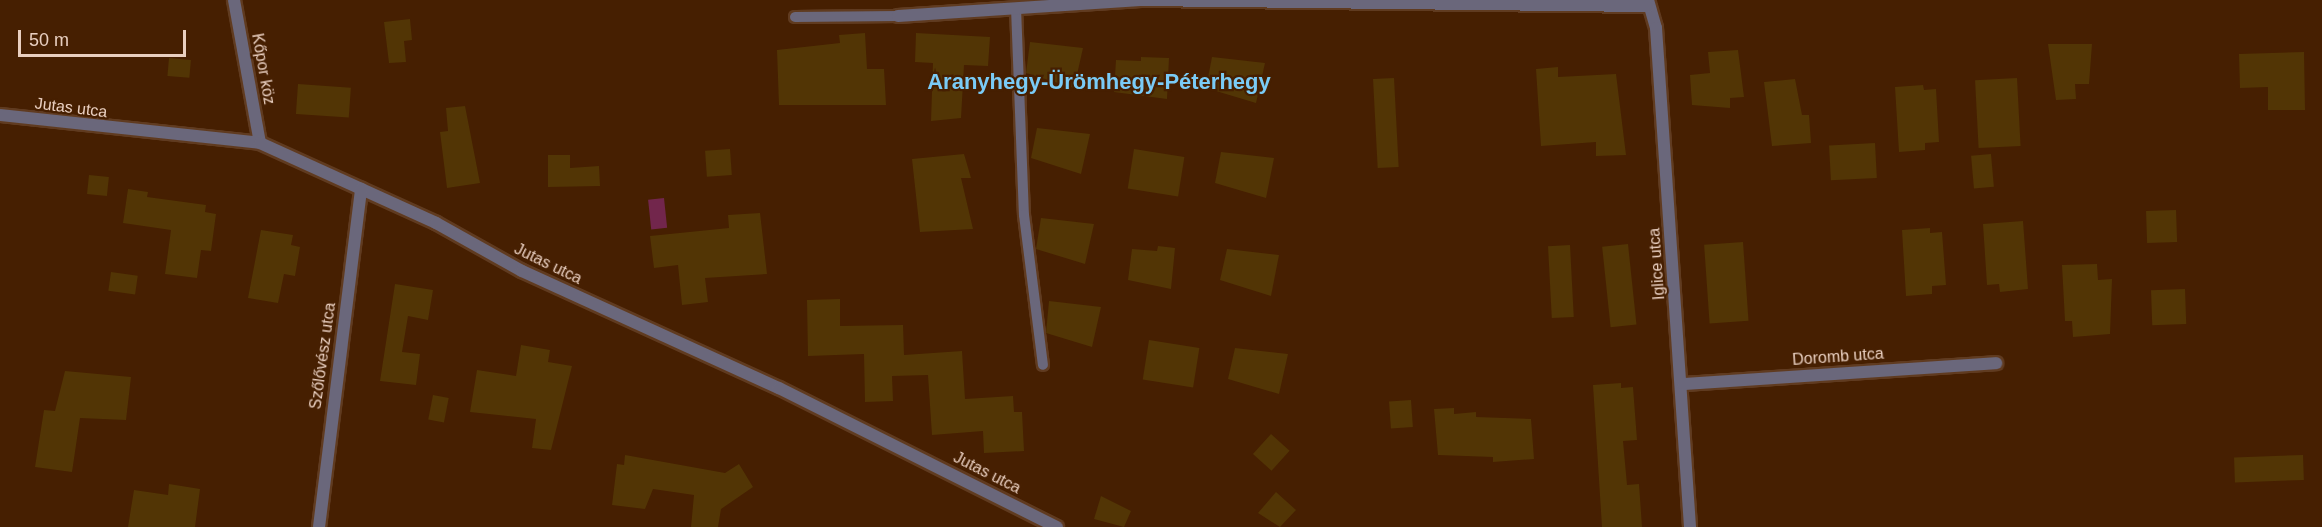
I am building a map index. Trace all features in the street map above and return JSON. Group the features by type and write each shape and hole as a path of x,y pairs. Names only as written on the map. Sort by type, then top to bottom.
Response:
{"street":[{"name":"Kőpor köz","path":"234,0 260,143"},
{"path":"898,16 1140,0 1648,3"},
{"name":"Iglice utca","path":"1648,3 1656,28 1683,384 1690,527"},
{"name":"Jutas utca","path":"0,115 260,143 361,189 1057,527"},
{"name":"Szőlővész utca","path":"318,527 361,189"},
{"name":"Doromb utca","path":"1683,384 1996,363"}],"lane":[{"path":"1016,8 1024,215 1043,365"},
{"path":"795,17 898,16"}],"shaded area":[{"path":"664,198 667,228 651,230 648,200"}],"building":[{"path":"410,19 412,40 404,41 406,62 389,63 384,22"},
{"path":"865,33 867,69 884,69 886,105 779,105 777,50 840,43 839,35"},
{"path":"916,33 990,37 988,66 964,65 961,118 931,121 933,63 915,62"},
{"path":"1030,42 1083,48 1074,88 1026,73"},
{"path":"2048,44 2092,44 2089,84 2075,84 2076,99 2056,100"},
{"path":"1738,50 1744,97 1730,98 1730,108 1692,105 1690,75 1710,73 1708,52"},
{"path":"2304,52 2305,110 2268,110 2268,87 2240,88 2239,54"},
{"path":"1141,57 1169,58 1167,99 1114,92 1116,60 1141,61"},
{"path":"1212,57 1265,63 1256,103 1206,88"},
{"path":"169,58 191,60 189,78 167,76"},
{"path":"1558,67 1558,77 1616,74 1626,155 1596,156 1596,142 1541,146 1536,69"},
{"path":"1394,78 1399,167 1378,168 1373,79"},
{"path":"2017,78 2021,146 1979,148 1975,80"},
{"path":"1795,79 1802,115 1809,115 1811,143 1772,146 1764,82"},
{"path":"298,84 351,88 349,118 296,114"},
{"path":"1923,85 1924,90 1936,89 1939,142 1925,143 1925,150 1899,152 1895,87"},
{"path":"465,106 480,183 447,188 440,132 448,131 446,108"},
{"path":"1037,128 1090,134 1081,174 1031,158"},
{"path":"1875,143 1877,178 1831,180 1829,145"},
{"path":"730,149 732,175 707,177 705,151"},
{"path":"1134,149 1184,157 1178,196 1128,189"},
{"path":"1221,152 1274,158 1266,198 1215,183"},
{"path":"964,154 971,178 961,178 973,229 920,232 912,159"},
{"path":"1991,154 1994,187 1974,189 1971,156"},
{"path":"548,155 570,155 570,168 599,166 600,186 548,187"},
{"path":"89,175 109,177 107,196 87,194"},
{"path":"128,189 148,192 147,197 206,205 205,212 216,214 211,251 201,250 197,278 165,274 171,230 123,223"},
{"path":"2176,210 2177,242 2147,243 2146,211"},
{"path":"760,213 767,274 705,278 708,302 682,305 678,265 654,268 650,236 729,228 728,215"},
{"path":"1041,218 1094,224 1085,264 1036,249"},
{"path":"2023,221 2028,289 2000,292 1999,284 1987,285 1983,224"},
{"path":"1930,228 1930,233 1942,232 1946,285 1932,286 1932,294 1906,296 1902,230"},
{"path":"261,230 293,235 291,245 300,247 295,276 284,274 278,303 248,298"},
{"path":"1743,242 1749,321 1710,324 1704,245"},
{"path":"1628,244 1636,325 1611,327 1602,247"},
{"path":"1570,245 1574,317 1552,318 1548,246"},
{"path":"1158,246 1175,248 1171,289 1128,280 1132,249 1157,251"},
{"path":"1227,249 1279,255 1271,296 1220,280"},
{"path":"2097,264 2098,280 2112,279 2110,334 2073,337 2072,321 2065,321 2062,265"},
{"path":"111,272 138,276 135,295 108,291"},
{"path":"395,284 433,290 428,320 408,316 402,352 420,354 416,385 380,381"},
{"path":"2185,289 2186,324 2152,325 2151,290"},
{"path":"840,299 840,326 903,325 904,355 962,351 965,399 1013,396 1014,412 1022,412 1024,451 984,453 983,431 932,435 928,375 892,376 893,401 865,402 864,354 808,356 807,300"},
{"path":"1049,301 1101,307 1092,347 1046,333"},
{"path":"1149,340 1199,348 1193,387 1143,380"},
{"path":"521,345 550,350 548,362 572,366 551,450 532,448 536,419 470,412 477,370 516,376"},
{"path":"1235,348 1288,354 1279,394 1228,379"},
{"path":"65,371 131,377 126,420 80,418 72,472 35,467 44,410 55,411"},
{"path":"1621,383 1621,388 1633,387 1637,440 1623,441 1627,485 1639,484 1642,527 1602,527 1593,385"},
{"path":"433,395 449,398 444,423 428,420"},
{"path":"1411,400 1413,427 1391,428 1389,402"},
{"path":"1454,408 1454,414 1476,412 1476,417 1531,419 1534,459 1493,462 1493,457 1438,455 1434,409"},
{"path":"1271,434 1290,451 1272,471 1253,454"},
{"path":"625,455 725,473 739,464 753,487 721,509 718,527 691,527 694,495 653,489 645,509 612,505 617,464 624,465"},
{"path":"2303,455 2304,480 2235,482 2234,457"},
{"path":"169,484 200,489 195,527 128,527 134,490 168,495"},
{"path":"1276,492 1296,510 1280,527 1258,513"},
{"path":"1101,496 1131,511 1124,527 1094,519"}],"district":[{"name":"Aranyhegy-Ürömhegy-Péterhegy","path":"1099,82"}]}
